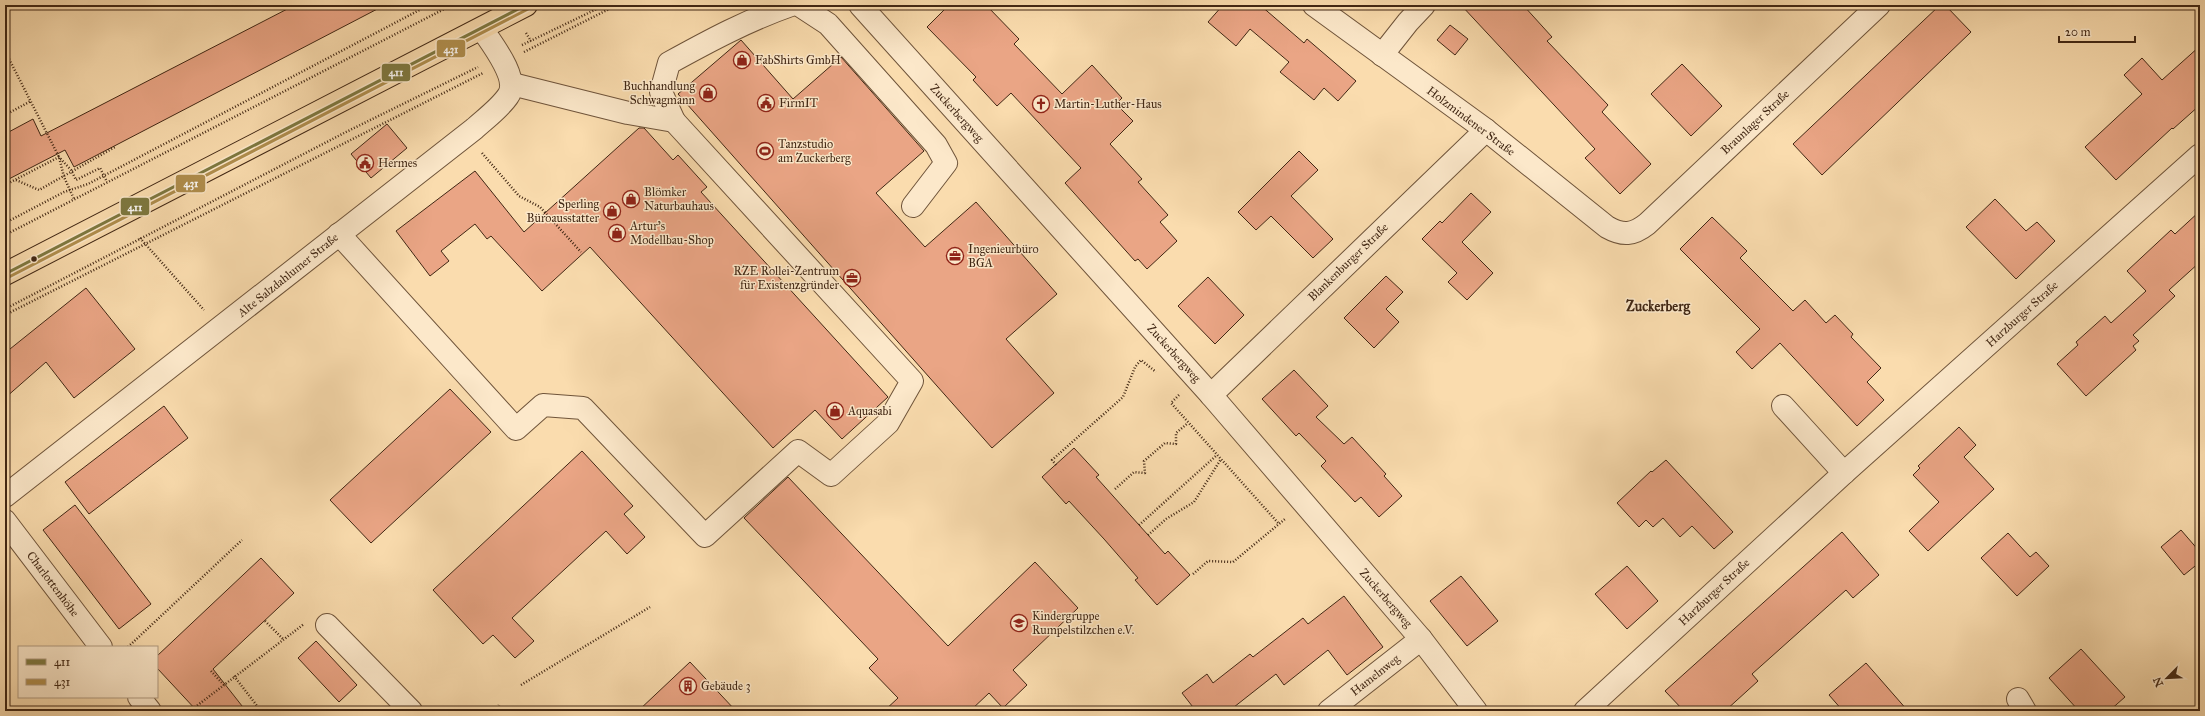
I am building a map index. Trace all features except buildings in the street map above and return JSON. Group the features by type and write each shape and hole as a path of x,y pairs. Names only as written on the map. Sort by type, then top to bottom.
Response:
{"main road":[{"path":"5,274 526,5"}],"street":[{"path":"339,234 516,429 543,405 583,408 705,536 798,451 831,475 888,423 912,381 674,121 661,92 670,63 724,34 764,15 791,5"},
{"path":"799,5 828,24 936,145 946,163 913,206"},
{"name":"Zuckerbergweg","path":"860,5 1211,395 1421,639 1476,711"},
{"name":"Holzmindener Straße","path":"1314,5 1486,130 1607,228 1617,233 1628,234"},
{"path":"1382,55 1408,22 1424,5"},
{"name":"Braunlager Straße","path":"1628,234 1638,231 1647,224 1879,5"},
{"path":"482,29 502,59 512,84 628,113 674,121"},
{"name":"Alte Salzdahlumer Straße","path":"5,496 466,135 509,96 512,84"},
{"name":"Blankenburger Straße","path":"1211,395 1486,130"},
{"name":"Harzburger Straße","path":"1585,711 1844,473 2200,155"},
{"path":"1783,406 1844,473"},
{"name":"Charlottenhöhe","path":"5,521 100,646"},
{"path":"327,625 411,711"},
{"name":"Hamelnweg","path":"1329,711 1421,639"},
{"path":"140,698 150,711"}],"path":[{"path":"5,222 70,190 88,184 104,176 429,5"},
{"path":"5,235 452,5"},
{"path":"5,315 605,5"},
{"path":"5,309 140,238 502,59 616,5"},
{"path":"5,51 59,157 64,177 74,199"},
{"path":"5,115 31,101"},
{"path":"466,135 520,196 540,207 581,252"},
{"path":"16,180 39,190 64,177 71,170 115,147"},
{"path":"59,157 71,170 76,180 100,168 107,182"},
{"path":"5,185 59,157"},
{"path":"140,238 221,328"},
{"path":"1056,465 1052,460 1123,397 1135,367 1142,360 1158,374"},
{"path":"1197,379 1171,403 1279,524"},
{"path":"1115,489 1134,472 1145,473 1144,461 1165,443 1176,444 1176,433 1188,423"},
{"path":"1139,524 1217,455"},
{"path":"1148,535 1166,518 1194,502 1221,459"},
{"path":"1193,574 1208,561 1233,562 1304,503"},
{"path":"129,646 242,540"},
{"path":"520,685 650,607"},
{"path":"190,711 316,614 327,625"},
{"path":"265,621 283,639"},
{"path":"211,671 224,685"},
{"path":"234,676 260,710 256,711"},
{"path":"497,711 499,705"}],"transit line":[{"name":"411","path":"5,274 526,5"},
{"name":"431","path":"7,278 528,9"}],"place":[{"name":"FabShirts GmbH","path":"742,60"},
{"name":"Buchhandlung Schwagmann","path":"708,93"},
{"name":"FirmIT","path":"766,103"},
{"name":"Martin-Luther-Haus","path":"1041,104"},
{"name":"Tanzstudio am Zuckerberg","path":"765,151"},
{"name":"Hermes","path":"365,163"},
{"name":"Blömker Naturbauhaus","path":"631,199"},
{"name":"Sperling Büroausstatter","path":"612,211"},
{"name":"Artur’s Modellbau-Shop","path":"617,233"},
{"name":"Ingenieurbüro BGA","path":"955,256"},
{"name":"RZE Rollei-Zentrum für Existenzgründer","path":"852,278"},
{"name":"Aquasabi","path":"835,411"},
{"name":"Kindergruppe Rumpelstilzchen e.V.","path":"1019,623"},
{"name":"Gebäude 3","path":"688,686"}],"district":[{"name":"Zuckerberg","path":"1658,306"}]}
